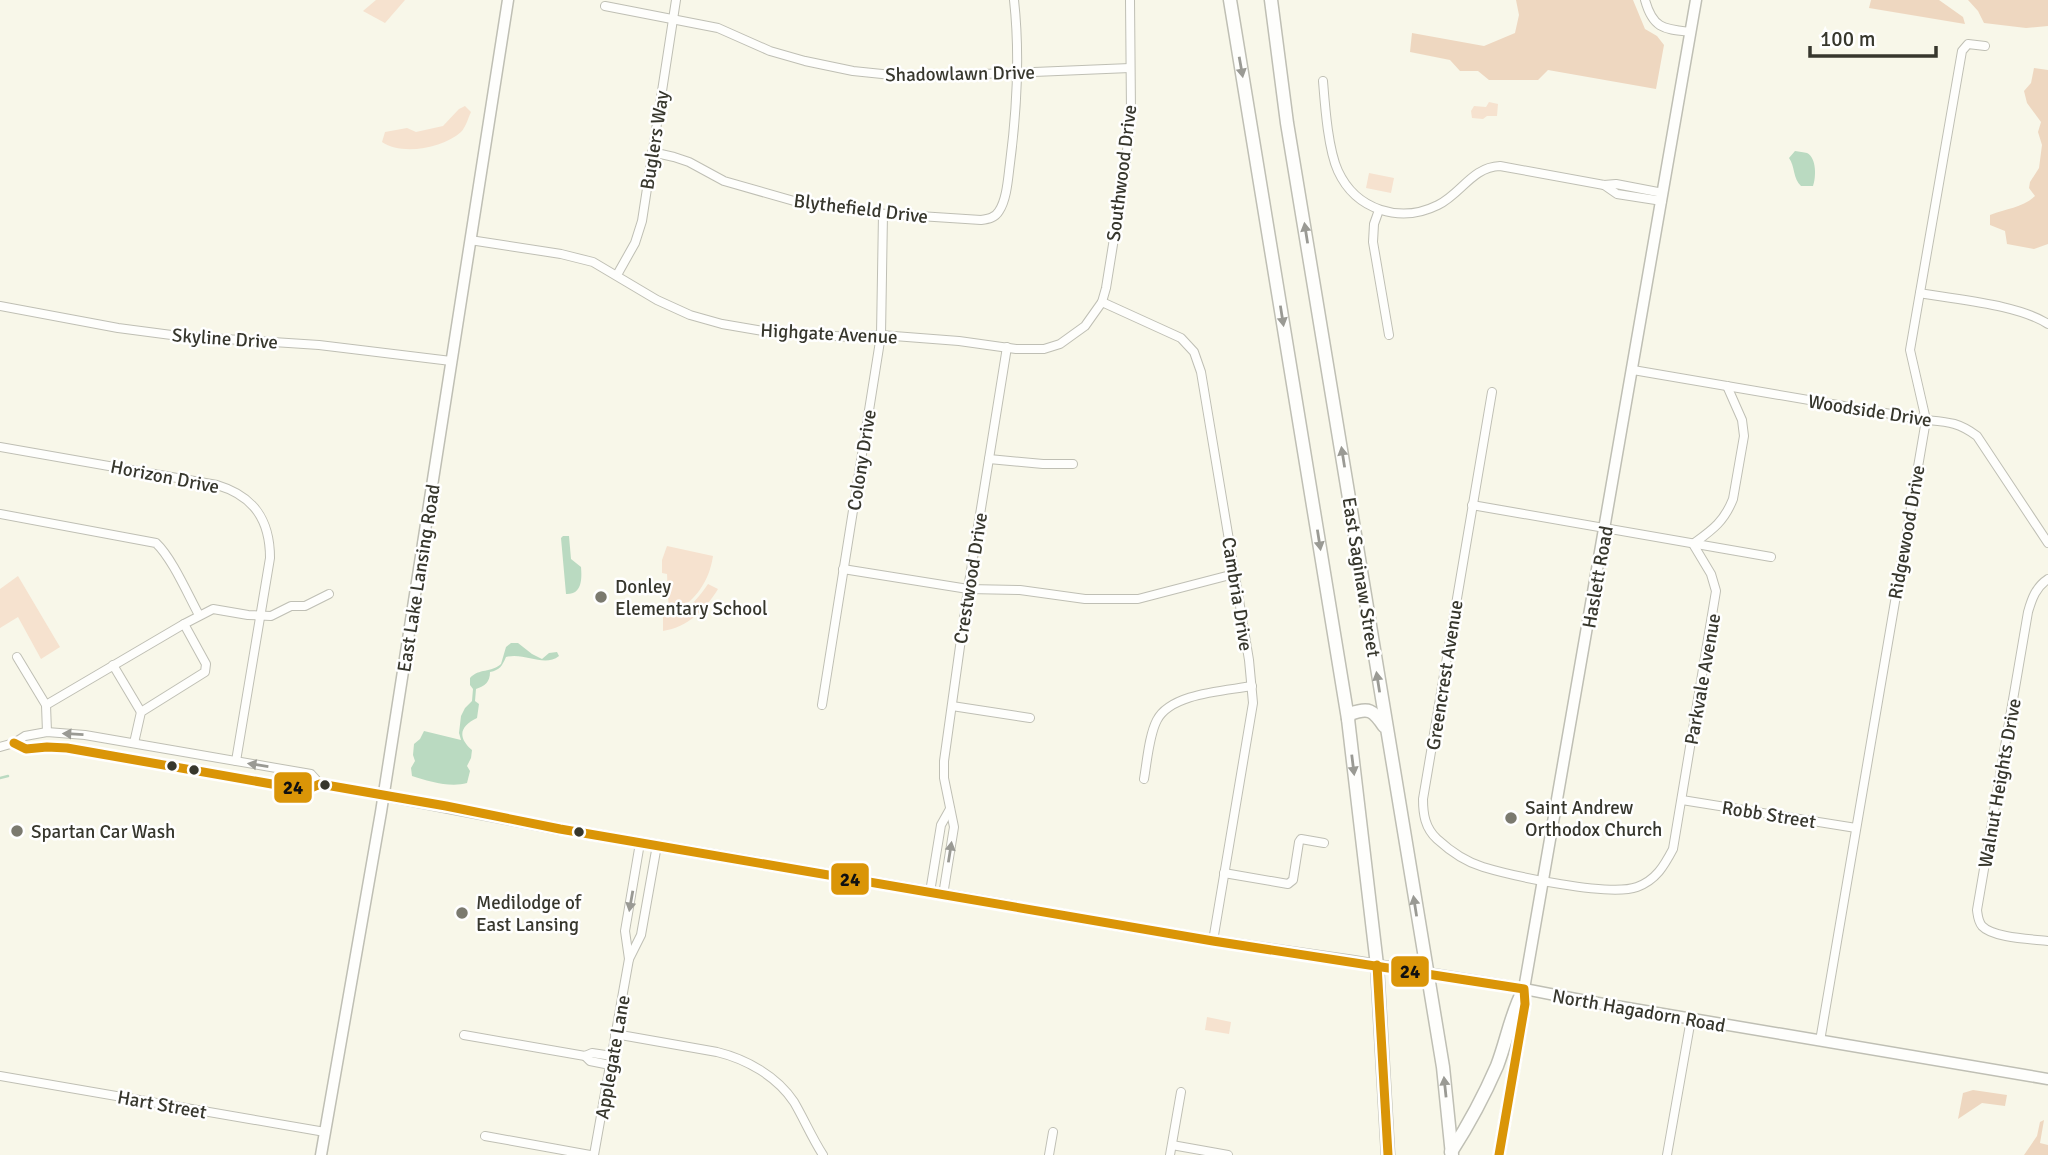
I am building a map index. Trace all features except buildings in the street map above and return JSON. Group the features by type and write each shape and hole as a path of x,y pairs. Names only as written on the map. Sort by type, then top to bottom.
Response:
{"main road":[{"name":"East Lake Lansing Road","path":"321,1155 383,795 508,0"},
{"name":"East Saginaw Street","path":"1230,0 1348,719 1377,965 1388,1155"},
{"name":"East Saginaw Street","path":"1271,0 1287,123 1443,1067 1451,1154"},
{"name":"Haslett Road","path":"1499,1155 1524,1004 1524,989 1696,0"},
{"path":"1348,719 1350,714 1369,710 1376,714 1386,730"},
{"name":"North Hagadorn Road","path":"383,795 943,895 1213,941 1524,989 2048,1079"},
{"path":"1451,1154 1490,1081 1524,989"}],"street":[{"name":"Buglers Way","path":"617,275 635,243 642,221 676,0"},
{"path":"1014,0 1017,73"},
{"name":"Southwood Drive","path":"1102,302 1125,170 1131,113 1130,0"},
{"path":"1645,0 1653,20 1659,26 1691,32"},
{"name":"Shadowlawn Drive","path":"605,6 718,28 770,51 849,71 911,77 1130,68"},
{"name":"Ridgewood Drive","path":"1820,1041 1926,420 1910,356 1920,293 1962,51 1968,44 1985,46"},
{"name":"Blythefield Drive","path":"652,152 689,162 724,181 775,197 837,209 981,220 994,217 1001,207 1008,176 1017,73"},
{"path":"1323,81 1332,151 1339,173 1361,199 1379,210 1412,213 1438,205 1474,175 1490,166 1509,167 1604,185 1617,194 1663,197"},
{"path":"1379,210 1374,224 1373,243 1389,335"},
{"name":"Colony Drive","path":"822,705 881,335 883,214"},
{"name":"Highgate Avenue","path":"470,240 561,254 593,262 690,316 764,331 850,337 881,335 1036,349 1060,344 1085,327 1102,302"},
{"path":"1920,293 2016,310 2048,324"},
{"name":"Cambria Drive","path":"1102,302 1181,338 1194,352 1198,361 1253,703 1213,941"},
{"name":"Skyline Drive","path":"0,306 117,328 179,336 318,345 451,361"},
{"name":"Crestwood Drive","path":"943,895 954,827 944,778 944,761 968,589 1007,347"},
{"name":"Woodside Drive","path":"1633,370 1926,420 1954,422 1964,426 1977,436 2048,543"},
{"path":"1693,544 1725,518 1733,499 1744,436 1742,420 1727,386"},
{"name":"Greencrest Avenue","path":"1492,392 1423,799 1423,813 1436,838 1466,859 1483,867 1544,881"},
{"name":"Horizon Drive","path":"0,447 206,483 238,492 262,517 270,544 270,558 236,761"},
{"path":"989,459 1073,464"},
{"path":"1472,505 1771,557"},
{"path":"0,514 150,541 160,547 199,615"},
{"name":"Parkvale Avenue","path":"1544,881 1624,891 1651,880 1664,867 1673,849 1716,591 1711,574 1693,544"},
{"path":"844,569 968,589 1020,590 1086,599 1138,599 1234,575"},
{"name":"Walnut Heights Drive","path":"2048,579 2038,586 2028,612 1977,911 1978,920 1992,933 2048,941"},
{"path":"46,705 213,609 271,616 291,606 305,606 329,594"},
{"path":"141,712 205,672 206,664 184,624"},
{"path":"18,657 46,705 47,732"},
{"path":"113,665 141,712 134,743"},
{"path":"1144,779 1154,727 1162,712 1186,698 1252,686"},
{"path":"952,706 1030,718"},
{"name":"North Hagadorn Road","path":"0,747 25,736 47,732 85,735 311,774 320,785"},
{"name":"North Hagadorn Road","path":"14,743 26,749 67,748 306,790 320,785 383,795"},
{"name":"Robb Street","path":"1682,800 1856,828"},
{"name":"Crestwood Drive","path":"930,892 941,825 950,809"},
{"path":"1224,873 1288,884 1293,880 1301,839 1324,842"},
{"name":"Applegate Lane","path":"629,959 625,931 640,843"},
{"name":"Applegate Lane","path":"592,1155 629,959 641,935 657,845"},
{"path":"1667,1155 1691,1019"},
{"path":"615,1034 732,1056 765,1073 793,1100 823,1155"},
{"path":"464,1035 585,1056 592,1053 611,1060"},
{"name":"Hart Street","path":"0,1076 325,1132"},
{"path":"1170,1155 1181,1093"},
{"path":"1049,1155 1053,1132"},
{"path":"485,1136 592,1155"},
{"path":"1172,1145 1228,1155"}],"shaded area":[{"path":"376,0 405,0 385,23 363,11"},
{"path":"1516,0 1633,0 1645,29 1657,36 1664,45 1656,89 1548,70 1538,80 1489,80 1478,71 1460,71 1450,60 1410,52 1412,33 1484,46 1515,33 1519,15"},
{"path":"1871,0 1939,0 1963,17 1965,24 1869,8"},
{"path":"1968,0 2048,0 2048,26 2026,28 1984,23"},
{"path":"2034,68 2048,70 2048,244 2034,249 2007,244 2005,231 1990,225 1990,215 2020,205 2035,196 2029,188 2039,168 2042,145 2038,132 2041,122 2027,103 2024,91 2031,83"},
{"path":"1489,102 1498,104 1497,116 1472,118 1471,111 1474,106 1486,107"},
{"path":"465,106 471,112 464,128 444,142 422,148 400,149 382,142 385,132 407,128 416,132 443,126"},
{"path":"1795,151 1807,153 1813,159 1813,186 1801,186 1797,180 1789,158"},
{"path":"1369,173 1394,178 1391,193 1366,188"},
{"path":"569,536 571,559 581,567 580,585 571,594 566,594 561,538"},
{"path":"667,546 713,556 708,575 699,591 686,605 669,615 667,574 662,573 662,560"},
{"path":"18,576 60,647 41,659 18,617 0,628 0,589"},
{"path":"708,584 718,589 707,604 680,626 663,631 663,616 684,610"},
{"path":"511,643 518,643 542,659 549,653 557,652 559,656 547,661 520,656 506,657 500,667 490,672 486,683 476,689 475,701 479,704 477,718 462,732 464,741 472,750 467,766 470,771 467,783 446,784 412,776 414,744 424,731 461,740 461,716 472,701 470,678 501,664 506,647"},
{"path":"1207,1017 1231,1022 1229,1034 1205,1030"},
{"path":"1973,1090 2007,1095 2005,1106 1982,1103 1958,1119 1963,1093"},
{"path":"2044,1120 2040,1143 2048,1145 2048,1155 2024,1155 2037,1136 2040,1122"}],"waterway":[{"path":"0,778 8,776"}],"transit line":[{"name":"24","path":"14,743 26,749 67,748 306,790 320,784 560,829 1213,941 1524,989 1525,1004 1499,1155"},
{"name":"24","path":"1377,965 1388,1155"}],"place":[{"name":"Donley Elementary School","path":"601,597"},
{"name":"Saint Andrew Orthodox Church","path":"1511,818"},
{"name":"Spartan Car Wash","path":"17,831"},
{"name":"Medilodge of East Lansing","path":"462,913"}]}
